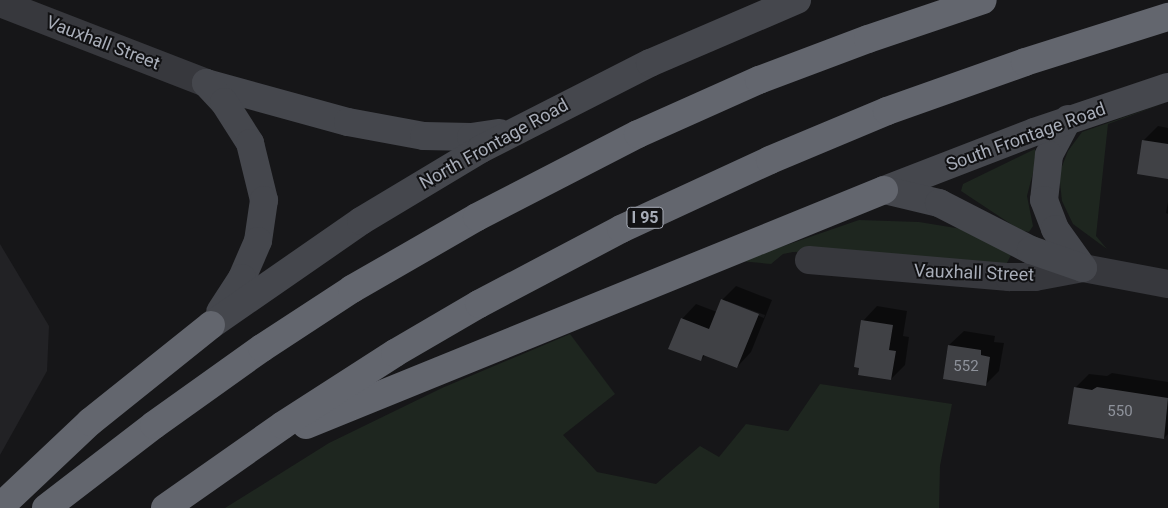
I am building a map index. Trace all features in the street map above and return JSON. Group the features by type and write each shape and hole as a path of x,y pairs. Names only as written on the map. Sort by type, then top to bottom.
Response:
{"highway":[{"path":"46,508 147,430 262,348 360,285 502,204 638,134 759,80 875,36 983,0"},
{"name":"I 95","path":"165,508 251,447 341,387 448,321 565,258 693,196 887,111 1016,65 1168,17"},
{"path":"251,447 884,190"},
{"path":"0,508 90,422 211,325"}],"main road":[{"name":"North Frontage Road","path":"211,325 391,201 515,131 650,63 797,0"},
{"path":"206,83 348,122 424,136 470,137 515,131"},
{"path":"206,83 228,108 250,143 264,200 258,241 235,291 211,325"},
{"name":"South Frontage Road","path":"884,190 1068,120 1168,87"},
{"path":"1068,120 1049,155 1044,200 1055,229 1083,268"},
{"path":"884,190 940,203 1031,250 1083,268"}],"street":[{"name":"Vauxhall Street","path":"0,4 206,83"},
{"name":"Vauxhall Street","path":"809,260 999,277 1036,278 1083,268 1168,284"}],"shaded area":[{"path":"1168,102 1108,124 1096,236 1107,249 1073,224 1062,201 1059,174 1068,151 1082,132"},
{"path":"1035,149 1037,157 1027,196 1033,226 1029,232 1020,230 961,191 963,184"},
{"path":"859,220 919,222 968,230 1001,246 1011,255 1004,269 858,251 793,252 783,254 771,264 740,261"},
{"path":"0,244 49,326 47,371 0,455"},
{"path":"570,334 615,394 563,435 597,472 656,484 700,446 719,457 746,424 788,431 820,384 952,404 940,466 939,508 225,508 329,443 442,388"}],"building":[{"path":"1142,140 1168,144 1168,179 1137,174"},
{"path":"721,299 759,314 737,368 703,355 701,361 668,349 681,318 709,329"},
{"path":"861,320 893,325 889,350 896,351 891,380 858,375 859,368 854,367"},
{"path":"948,345 981,350 981,355 990,357 986,386 943,379"},
{"path":"1074,387 1092,390 1097,387 1168,398 1164,439 1068,424"}]}
